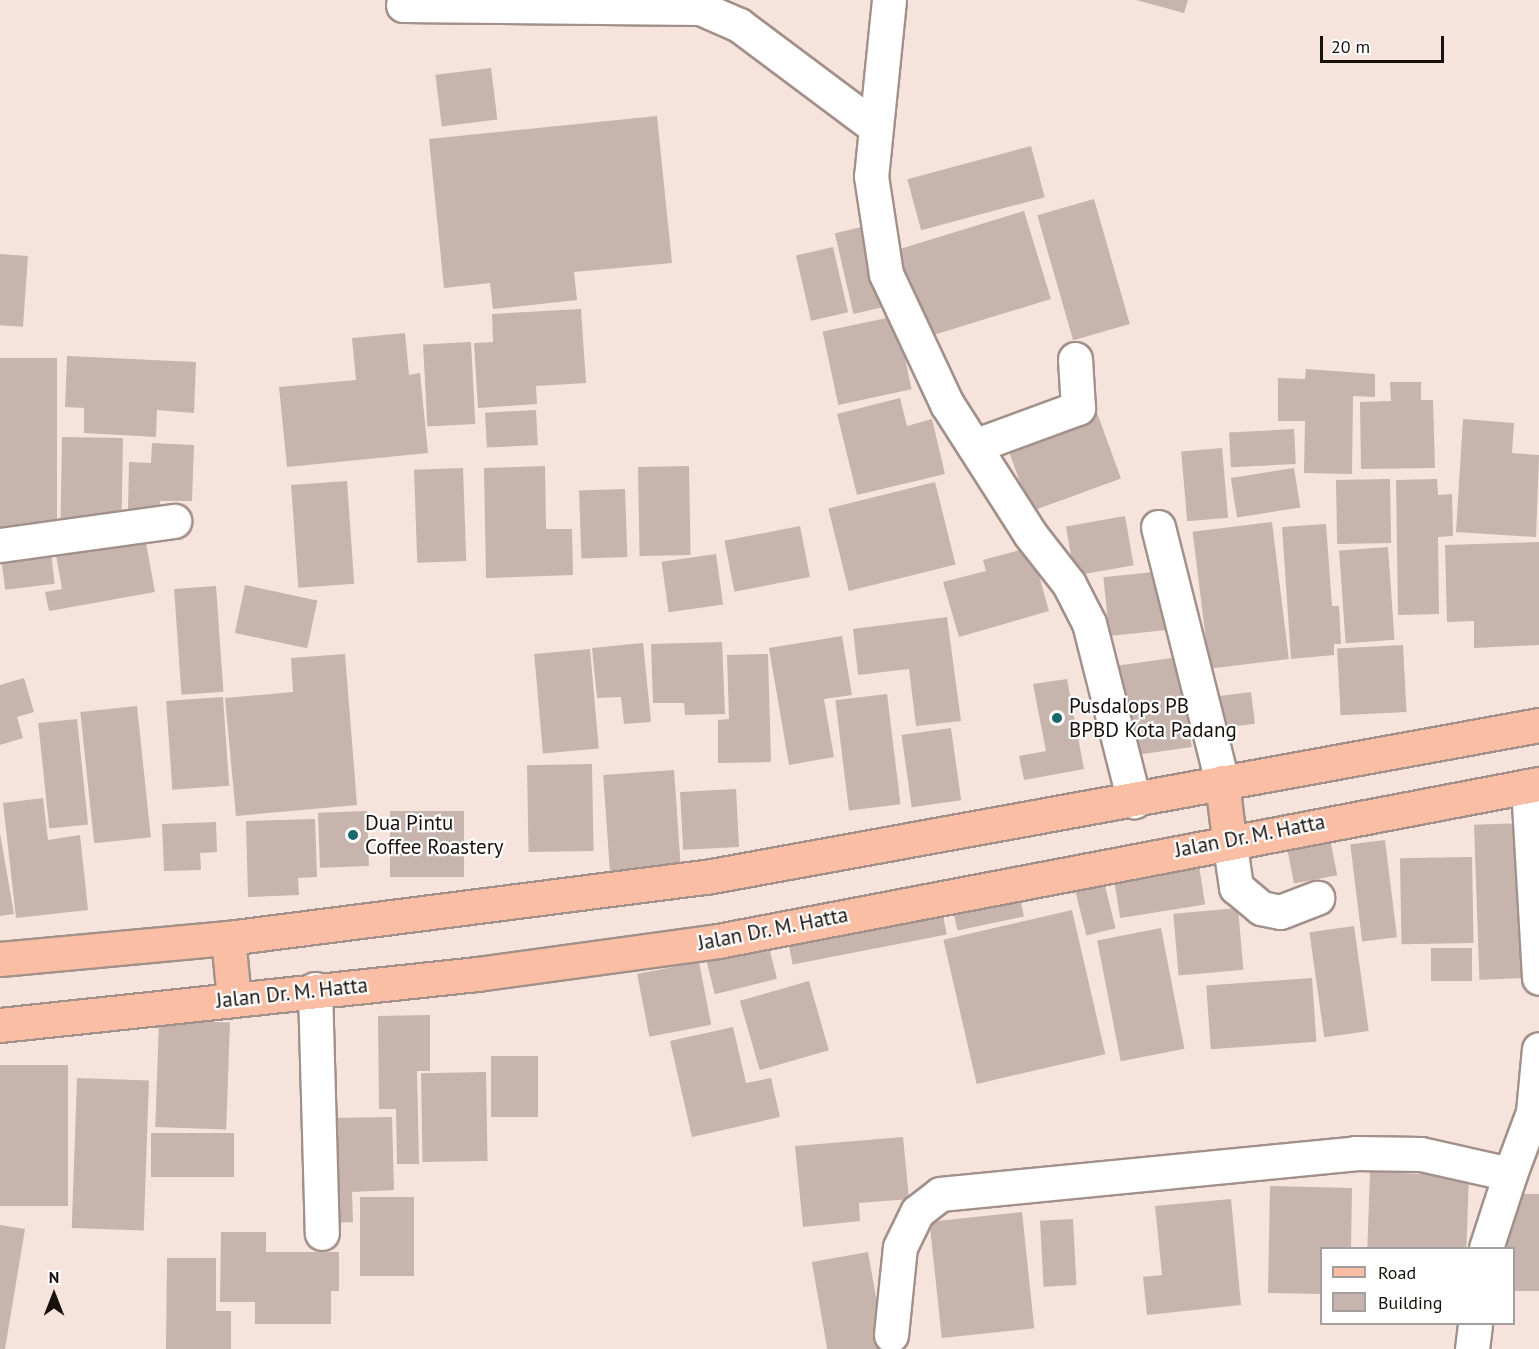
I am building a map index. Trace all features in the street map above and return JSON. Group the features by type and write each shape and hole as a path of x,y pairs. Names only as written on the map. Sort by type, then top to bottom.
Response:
{"main road":[{"path":"0,959 228,938 706,878 1539,725"},
{"path":"1222,782 1229,839"},
{"name":"Jalan Dr. M. Hatta","path":"0,1025 718,941 1229,839 1533,785"},
{"path":"228,938 234,999"}],"street":[{"path":"889,0 874,126 871,176 886,274 901,314 974,446 1069,584 1089,623 1134,801"},
{"path":"403,5 678,5 720,14 874,126"},
{"path":"974,446 1078,408 1075,359"},
{"path":"0,545 174,520"},
{"path":"1158,527 1222,782"},
{"path":"1533,785 1539,978"},
{"path":"1229,839 1236,887 1261,908 1280,912 1317,898"},
{"path":"315,989 322,1233"},
{"path":"1486,1247 1510,1174 1532,1133 1539,1048"},
{"path":"891,1335 900,1247 917,1212 940,1194 1355,1153 1421,1154 1510,1174"},
{"path":"1472,1349 1475,1325"}],"building":[{"path":"1136,0 1188,0 1184,13"},
{"path":"491,68 497,120 442,126 435,75"},
{"path":"657,116 672,263 574,272 577,300 493,309 490,283 444,288 429,139"},
{"path":"1031,146 1045,197 921,230 907,179"},
{"path":"1094,199 1130,324 1073,340 1037,215"},
{"path":"1024,211 1051,299 923,338 896,250"},
{"path":"866,226 885,307 853,314 835,233"},
{"path":"833,247 848,312 811,321 796,256"},
{"path":"0,254 28,256 23,327 0,325"},
{"path":"581,309 586,383 536,386 537,404 478,408 474,343 493,342 492,314"},
{"path":"896,316 912,389 838,405 823,332"},
{"path":"405,333 409,375 420,373 428,453 287,467 279,387 356,380 352,338"},
{"path":"471,342 475,424 427,426 423,345"},
{"path":"67,356 196,362 194,413 157,410 156,437 84,433 84,408 65,407"},
{"path":"0,358 57,358 57,527 0,527"},
{"path":"1306,369 1375,374 1375,397 1353,396 1352,474 1304,473 1305,421 1278,421 1278,378 1305,379"},
{"path":"1390,382 1421,382 1421,400 1433,400 1435,468 1361,469 1360,402 1391,401"},
{"path":"900,398 907,426 932,419 945,474 857,495 837,414"},
{"path":"536,410 538,445 487,448 485,413"},
{"path":"1096,410 1121,479 1031,511 1006,443"},
{"path":"1463,419 1514,423 1512,453 1539,455 1536,537 1456,532"},
{"path":"1294,429 1296,464 1231,467 1229,432"},
{"path":"62,437 123,438 121,524 60,523"},
{"path":"152,443 194,445 192,501 160,501 159,510 128,509 129,462 151,463"},
{"path":"1222,448 1228,518 1187,521 1181,452"},
{"path":"545,466 546,529 572,529 573,575 486,578 484,468"},
{"path":"689,466 691,555 640,556 638,467"},
{"path":"463,468 466,561 417,563 414,470"},
{"path":"1294,468 1300,508 1237,518 1231,478"},
{"path":"1390,479 1391,543 1337,544 1336,480"},
{"path":"1437,479 1438,495 1452,494 1453,536 1438,537 1439,614 1398,615 1396,480"},
{"path":"347,481 354,584 298,588 291,485"},
{"path":"935,482 956,564 849,591 828,509"},
{"path":"625,489 627,557 581,559 579,491"},
{"path":"1125,516 1134,565 1075,576 1066,526"},
{"path":"1272,522 1289,659 1209,669 1193,532"},
{"path":"1326,524 1332,606 1339,606 1341,644 1334,644 1334,655 1291,659 1282,527"},
{"path":"800,526 810,577 734,592 724,541"},
{"path":"144,532 155,592 49,611 45,592 62,589 55,549"},
{"path":"1539,542 1539,645 1474,648 1474,621 1447,622 1445,545"},
{"path":"50,545 55,584 5,590 0,551"},
{"path":"1031,547 1049,611 959,637 943,582 986,571 983,560"},
{"path":"1388,547 1394,640 1346,643 1339,550"},
{"path":"716,554 723,605 669,612 662,562"},
{"path":"1163,571 1169,630 1109,636 1103,577"},
{"path":"245,585 317,600 307,648 235,633"},
{"path":"216,586 223,692 181,695 174,589"},
{"path":"947,617 961,721 916,726 909,669 858,675 853,629"},
{"path":"842,636 852,695 824,699 834,757 789,765 769,648"},
{"path":"722,642 725,714 685,715 684,703 653,703 651,644"},
{"path":"643,643 651,722 624,724 621,697 597,698 592,648"},
{"path":"1403,645 1407,712 1341,715 1337,648"},
{"path":"590,649 599,749 543,754 534,654"},
{"path":"345,654 357,805 236,816 225,698 293,692 291,658"},
{"path":"768,654 771,762 718,763 718,720 729,719 727,655"},
{"path":"1179,657 1192,747 1129,756 1117,666"},
{"path":"24,678 34,712 17,717 23,738 0,745 0,685"},
{"name":"Pusdalops PB BPBD Kota Padang","path":"1067,679 1084,769 1024,780 1019,756 1046,751 1033,684"},
{"path":"1251,692 1255,724 1219,728 1215,696"},
{"path":"887,694 901,804 849,811 835,700"},
{"path":"223,697 229,786 172,790 166,701"},
{"path":"137,706 151,837 94,843 80,712"},
{"path":"77,719 88,824 49,828 38,723"},
{"path":"951,728 961,800 912,807 901,735"},
{"path":"592,764 594,851 529,852 527,765"},
{"path":"674,770 681,866 610,871 603,775"},
{"path":"736,789 739,847 683,850 680,792"},
{"path":"43,798 48,840 80,835 88,910 16,918 3,803"},
{"path":"367,811 369,866 320,868 318,813"},
{"path":"390,811 464,811 464,877 390,877"},
{"path":"315,819 317,877 298,878 299,895 248,897 246,821"},
{"path":"216,822 217,852 200,853 201,870 164,871 162,824"},
{"path":"1525,823 1530,978 1479,980 1474,825"},
{"path":"0,833 14,914 0,916"},
{"path":"1329,833 1337,875 1294,884 1286,841"},
{"path":"1385,840 1397,937 1362,942 1350,844"},
{"path":"1472,857 1474,943 1402,944 1400,858"},
{"path":"1199,866 1205,905 1120,918 1114,879"},
{"path":"1102,874 1116,928 1086,936 1073,881"},
{"path":"1019,893 1024,916 957,931 952,907"},
{"path":"1238,908 1243,970 1179,975 1173,914"},
{"path":"942,910 947,935 793,964 788,940"},
{"path":"1072,910 1105,1054 977,1084 943,940"},
{"path":"1354,926 1369,1031 1324,1037 1309,932"},
{"path":"1161,928 1184,1049 1121,1061 1097,940"},
{"path":"767,939 777,979 715,994 705,954"},
{"path":"1431,948 1472,948 1472,981 1431,981"},
{"path":"699,962 711,1025 649,1037 637,974"},
{"path":"1312,978 1316,1042 1211,1049 1206,985"},
{"path":"809,981 829,1050 760,1070 740,1001"},
{"path":"430,1015 430,1071 417,1071 419,1164 397,1164 396,1109 379,1109 378,1016"},
{"path":"159,1020 230,1022 226,1129 155,1127"},
{"path":"733,1027 746,1083 771,1078 780,1117 692,1137 670,1041"},
{"path":"491,1056 538,1056 538,1117 491,1117"},
{"path":"0,1065 68,1065 68,1206 0,1206"},
{"path":"486,1072 488,1161 423,1162 421,1073"},
{"path":"77,1078 149,1081 144,1230 72,1228"},
{"path":"392,1117 394,1190 352,1192 353,1222 333,1223 330,1118"},
{"path":"151,1133 234,1133 234,1177 151,1177"},
{"path":"903,1137 909,1199 859,1203 860,1221 803,1227 795,1146"},
{"path":"1370,1172 1469,1175 1466,1247 1367,1247"},
{"path":"1270,1186 1352,1188 1351,1247 1320,1247 1320,1294 1268,1293"},
{"path":"1505,1194 1539,1194 1539,1291 1515,1291 1515,1247 1505,1247"},
{"path":"360,1197 414,1197 414,1276 360,1276"},
{"path":"1231,1199 1241,1305 1147,1315 1143,1277 1162,1275 1155,1206"},
{"path":"1022,1212 1034,1328 942,1338 930,1222"},
{"path":"1073,1219 1076,1285 1043,1287 1040,1221"},
{"path":"0,1225 25,1229 5,1349 0,1349"},
{"path":"221,1232 266,1232 266,1252 339,1252 339,1291 331,1291 331,1324 255,1324 255,1302 220,1302"},
{"path":"868,1252 885,1349 827,1349 812,1262"},
{"path":"167,1258 216,1258 216,1311 231,1311 231,1349 166,1349"}],"place":[{"name":"Pusdalops PB BPBD Kota Padang","path":"1057,718"},
{"name":"Dua Pintu Coffee Roastery","path":"353,835"}]}
